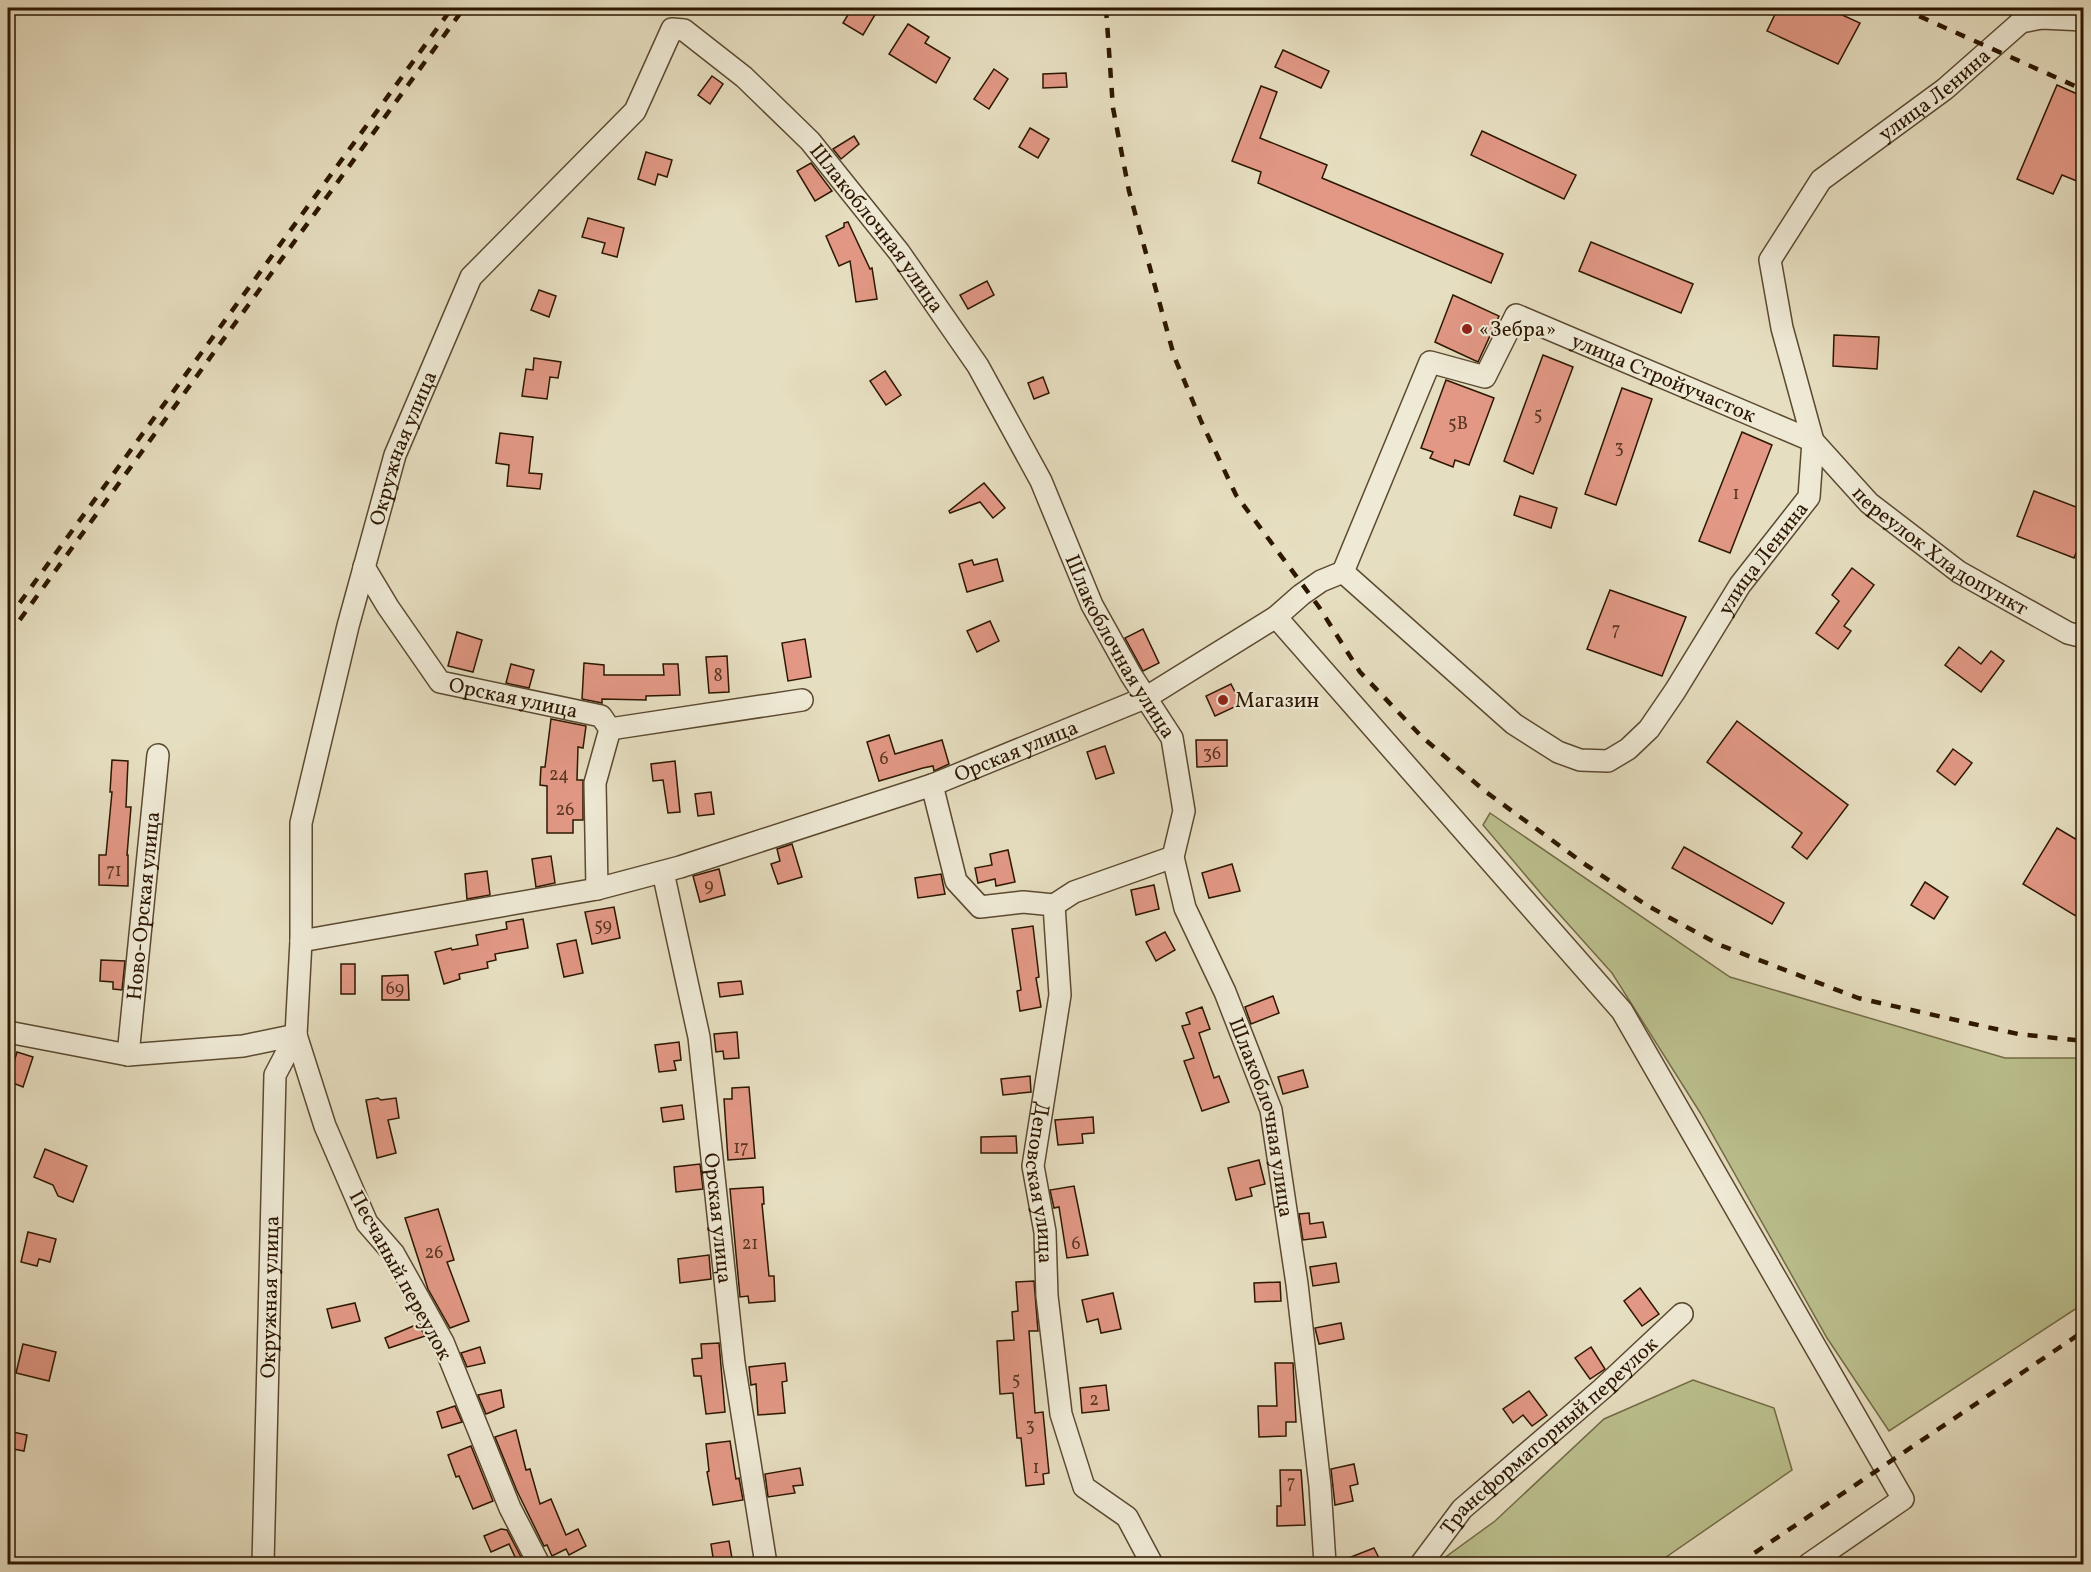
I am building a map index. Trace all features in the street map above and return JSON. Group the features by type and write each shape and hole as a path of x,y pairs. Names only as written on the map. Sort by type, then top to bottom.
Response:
{"street":[{"name":"улица Ленина","path":"1343,572 1514,724 1558,752 1580,760 1608,761 1628,749 1649,729 1740,585 1809,497 1813,441 1782,328 1770,260 1821,180 1945,89 2020,15 2084,20"},
{"name":"Окружная улица","path":"301,941 301,823 348,626 395,455 471,277 634,111 672,29"},
{"name":"Шлакоблочная улица","path":"672,29 684,30 744,77 810,141 899,252 984,376 1041,481 1092,605 1131,675 1173,738 1184,811 1173,857 1185,908 1226,992 1271,1110 1297,1284 1320,1486 1325,1564"},
{"name":"улица Стройучасток","path":"1343,572 1430,362 1485,377 1516,315 1813,441"},
{"name":"переулок Хладопункт","path":"1813,441 1869,503 1959,572 2068,633 2084,637"},
{"name":"Орская улица","path":"364,567 388,607 440,682 601,717 610,729"},
{"name":"Орская улица","path":"301,941 597,889 663,872 932,785 1147,697 1276,617 1321,581 1343,572"},
{"path":"1276,617 1622,1011 1903,1499 1809,1564"},
{"path":"597,889 595,783 610,729 802,699"},
{"name":"Ново-Орская улица","path":"128,1055 158,756"},
{"path":"932,785 956,881 980,907 1023,903 1054,905 1074,892 1173,857"},
{"name":"Орская улица","path":"663,872 699,1037 734,1363 766,1564"},
{"name":"Деповская улица","path":"1054,905 1060,995 1033,1166 1045,1232 1047,1296 1061,1414 1084,1487 1126,1517 1152,1564"},
{"name":"Песчаный переулок","path":"301,941 296,1035 325,1126 367,1223 394,1254 443,1342 510,1508 539,1564"},
{"path":"8,1032 128,1055 243,1047 296,1035"},
{"name":"Окружная улица","path":"263,1564 275,1075 296,1035"},
{"name":"Трансформаторный переулок","path":"1421,1564 1462,1509 1602,1389 1682,1314"}],"green space":[{"path":"1490,813 1730,977 2005,1058 2083,1058 2083,1304 1889,1431 1827,1338 1701,1114 1612,973 1483,825"},
{"path":"1693,1380 1774,1408 1792,1470 1656,1564 1436,1564 1495,1521 1604,1419"}],"building":[{"path":"852,8 879,8 863,35 843,23"},
{"path":"1778,8 1827,8 1860,23 1838,64 1767,31"},
{"path":"908,24 929,37 925,43 950,58 936,83 889,54"},
{"path":"1283,50 1329,71 1321,88 1275,67"},
{"path":"994,69 1008,79 989,109 974,99"},
{"path":"1066,73 1067,87 1043,88 1043,74"},
{"path":"712,76 723,84 710,104 698,95"},
{"path":"2057,85 2084,97 2084,184 2062,175 2053,194 2017,179"},
{"path":"1261,86 1277,92 1260,138 1327,165 1322,178 1503,254 1491,283 1258,183 1261,172 1232,161"},
{"path":"1030,128 1049,139 1038,158 1019,147"},
{"path":"1482,131 1576,175 1564,199 1471,155"},
{"path":"854,136 859,144 841,159 833,149"},
{"path":"646,152 672,160 667,177 658,174 655,185 638,179"},
{"path":"811,163 832,191 815,201 797,171"},
{"path":"588,218 624,228 617,257 602,253 605,243 582,237"},
{"path":"848,222 870,269 872,268 877,299 856,302 850,261 839,266 826,236 844,227 844,223"},
{"path":"1591,242 1693,284 1681,313 1579,271"},
{"path":"987,281 994,295 968,309 960,295"},
{"path":"539,290 556,296 549,317 531,310"},
{"name":"«Зебра»","path":"1453,295 1499,316 1478,362 1435,342"},
{"path":"1834,335 1879,337 1877,369 1833,366"},
{"path":"1543,355 1573,367 1533,474 1504,461"},
{"path":"534,358 561,362 558,378 550,377 547,399 522,396 526,369 533,370"},
{"path":"885,371 901,395 886,405 870,381"},
{"path":"1043,377 1049,393 1034,399 1028,383"},
{"path":"1446,380 1494,398 1469,465 1455,460 1453,467 1430,458 1433,452 1421,448"},
{"path":"1622,388 1652,399 1616,505 1585,494"},
{"path":"1742,432 1772,445 1730,553 1699,541"},
{"path":"500,433 533,437 529,473 542,474 540,489 507,486 509,465 496,463"},
{"path":"984,483 1005,508 993,518 980,502 950,513 949,511"},
{"path":"2034,491 2084,510 2084,534 2074,558 2017,536"},
{"path":"1520,496 1557,508 1551,528 1514,515"},
{"path":"997,559 1003,581 967,592 959,564 972,560 974,565"},
{"path":"1852,568 1874,585 1844,626 1851,631 1838,649 1816,633 1839,601 1832,595"},
{"path":"1610,590 1686,617 1662,676 1587,649"},
{"path":"990,621 999,641 977,652 967,631"},
{"path":"1143,629 1159,663 1143,671 1125,638"},
{"path":"457,632 482,640 473,672 448,666"},
{"path":"805,639 811,677 788,681 782,643"},
{"path":"1959,647 1981,664 1991,651 2004,661 1981,692 1945,665"},
{"path":"727,656 729,692 709,693 706,657"},
{"path":"584,663 604,665 604,675 664,675 663,664 678,664 680,695 646,696 646,700 602,699 602,703 582,699"},
{"path":"511,664 534,670 529,688 506,683"},
{"name":"Магазин","path":"1231,684 1241,704 1215,716 1206,696"},
{"path":"551,719 586,726 583,748 578,747 577,780 583,780 583,820 573,820 573,833 547,833 547,786 540,785 541,767 545,767"},
{"path":"1737,721 1848,805 1807,859 1792,847 1802,833 1707,762"},
{"path":"889,735 895,754 942,740 949,764 934,771 933,766 879,781 867,742"},
{"path":"1196,740 1227,740 1227,766 1197,767"},
{"path":"1105,746 1114,773 1096,779 1087,752"},
{"path":"1953,749 1972,763 1955,785 1937,771"},
{"path":"112,760 128,761 126,807 131,807 127,855 128,886 99,885 99,855 106,855 112,792 110,792"},
{"path":"675,761 680,812 668,813 663,780 653,781 651,764"},
{"path":"711,792 714,814 698,816 695,794"},
{"path":"2057,828 2084,844 2084,921 2023,884"},
{"path":"792,844 802,877 778,884 771,864 780,861 777,849"},
{"path":"1684,847 1784,903 1772,924 1672,868"},
{"path":"1008,850 1015,882 996,886 995,879 978,883 975,868 992,865 990,854"},
{"path":"551,856 555,883 536,887 532,859"},
{"path":"1232,864 1240,891 1209,898 1202,873"},
{"path":"719,869 725,895 700,902 693,876"},
{"path":"487,871 490,895 467,899 465,874"},
{"path":"941,874 945,894 918,898 915,878"},
{"path":"1925,882 1948,897 1934,919 1911,905"},
{"path":"1154,885 1159,909 1136,915 1131,890"},
{"path":"614,907 620,938 592,944 585,912"},
{"path":"523,919 528,948 495,954 496,960 487,962 488,968 459,974 460,979 444,984 435,952 478,945 476,935 507,929 506,922"},
{"path":"1033,926 1039,977 1036,978 1041,1007 1020,1011 1017,991 1021,990 1012,929"},
{"path":"1165,932 1175,950 1156,961 1146,942"},
{"path":"576,940 583,973 564,977 557,944"},
{"path":"101,960 125,961 122,990 113,989 113,982 100,981"},
{"path":"341,964 355,964 355,994 341,994"},
{"path":"408,975 409,1000 382,1000 382,976"},
{"path":"741,981 743,994 720,997 718,983"},
{"path":"1273,996 1279,1013 1251,1024 1245,1007"},
{"path":"1202,1007 1210,1029 1199,1033 1214,1078 1219,1076 1229,1102 1202,1111 1184,1061 1194,1058 1182,1026 1190,1024 1186,1013"},
{"path":"737,1032 739,1058 724,1059 723,1051 716,1052 714,1034"},
{"path":"679,1042 681,1060 674,1061 676,1070 659,1072 655,1045"},
{"path":"17,1052 33,1057 23,1087 8,1081"},
{"path":"1303,1070 1308,1087 1283,1094 1278,1077"},
{"path":"1030,1076 1031,1092 1003,1095 1001,1079"},
{"path":"749,1087 755,1158 728,1160 724,1099 732,1099 732,1088"},
{"path":"378,1098 381,1100 396,1098 399,1118 388,1120 396,1153 377,1158 366,1100"},
{"path":"682,1105 684,1119 663,1122 661,1108"},
{"path":"1093,1117 1094,1133 1082,1134 1083,1143 1058,1145 1055,1120"},
{"path":"1016,1136 1017,1153 981,1153 981,1137"},
{"path":"45,1149 87,1166 73,1202 58,1196 53,1185 34,1177"},
{"path":"1259,1160 1265,1184 1250,1188 1252,1196 1236,1200 1228,1168"},
{"path":"700,1164 703,1189 676,1192 674,1167"},
{"path":"1074,1186 1088,1255 1067,1258 1059,1207 1054,1208 1050,1190"},
{"path":"763,1187 764,1204 762,1204 769,1276 774,1276 775,1301 749,1303 748,1296 740,1297 730,1189"},
{"path":"438,1209 454,1260 447,1262 469,1321 450,1328 428,1289 405,1218"},
{"path":"1309,1213 1310,1224 1323,1222 1326,1237 1303,1240 1299,1214"},
{"path":"28,1232 56,1239 50,1262 39,1259 37,1266 21,1262"},
{"path":"709,1255 711,1279 680,1283 678,1259"},
{"path":"1336,1263 1339,1282 1313,1286 1310,1267"},
{"path":"1034,1281 1038,1331 1029,1331 1035,1413 1043,1412 1049,1473 1043,1474 1044,1484 1026,1486 1021,1438 1017,1438 1013,1393 1000,1394 997,1341 1014,1340 1012,1312 1018,1311 1016,1282"},
{"path":"1280,1282 1281,1301 1255,1302 1254,1283"},
{"path":"1640,1288 1659,1314 1642,1326 1624,1301"},
{"path":"1113,1293 1121,1329 1101,1333 1098,1319 1087,1322 1082,1300"},
{"path":"355,1303 360,1321 332,1328 327,1309"},
{"path":"1341,1323 1344,1339 1319,1344 1315,1328"},
{"path":"418,1324 425,1336 389,1348 385,1338"},
{"path":"719,1343 725,1412 706,1414 701,1376 694,1376 692,1359 702,1358 701,1344"},
{"path":"23,1344 56,1352 49,1381 16,1373"},
{"path":"480,1347 485,1363 467,1367 461,1353"},
{"path":"1591,1347 1605,1369 1590,1379 1575,1358"},
{"path":"785,1363 787,1381 782,1382 785,1413 758,1415 756,1384 751,1385 749,1367"},
{"path":"1275,1363 1293,1363 1296,1422 1286,1422 1286,1436 1259,1437 1258,1406 1277,1406"},
{"path":"1106,1385 1109,1410 1082,1413 1080,1388"},
{"path":"501,1390 504,1407 486,1414 478,1395"},
{"path":"1529,1391 1547,1415 1532,1426 1523,1415 1513,1423 1503,1409"},
{"path":"455,1406 462,1422 442,1428 437,1412"},
{"path":"516,1430 526,1470 530,1469 540,1504 551,1499 566,1535 578,1529 586,1546 569,1555 566,1549 552,1556 547,1545 544,1546 517,1491 495,1437"},
{"path":"8,1431 27,1435 24,1451 8,1448"},
{"path":"730,1441 736,1479 739,1478 743,1500 713,1505 707,1472 709,1471 706,1444"},
{"path":"471,1446 493,1501 473,1509 459,1476 456,1477 448,1455"},
{"path":"1354,1464 1358,1484 1350,1486 1353,1501 1335,1505 1331,1469"},
{"path":"800,1468 803,1485 793,1486 795,1493 768,1497 765,1474"},
{"path":"1280,1470 1301,1470 1305,1525 1277,1526 1277,1506 1281,1506"},
{"path":"501,1529 507,1530 521,1557 516,1559 509,1544 491,1552 484,1536"},
{"path":"729,1541 733,1564 714,1564 711,1544"},
{"path":"1374,1548 1382,1564 1338,1564 1338,1562"}],"railway":[{"path":"8,619 452,8"},
{"path":"8,636 464,8"},
{"path":"1106,8 1113,108 1129,191 1174,356 1201,421 1236,495 1319,607 1360,672 1421,736 1486,792 1586,865 1648,906 1720,945 1858,998 2018,1034 2084,1041"},
{"path":"1901,8 2084,90"},
{"path":"1738,1564 2084,1331"}],"place":[{"name":"«Зебра»","path":"1467,329"},
{"name":"Магазин","path":"1223,700"}]}
